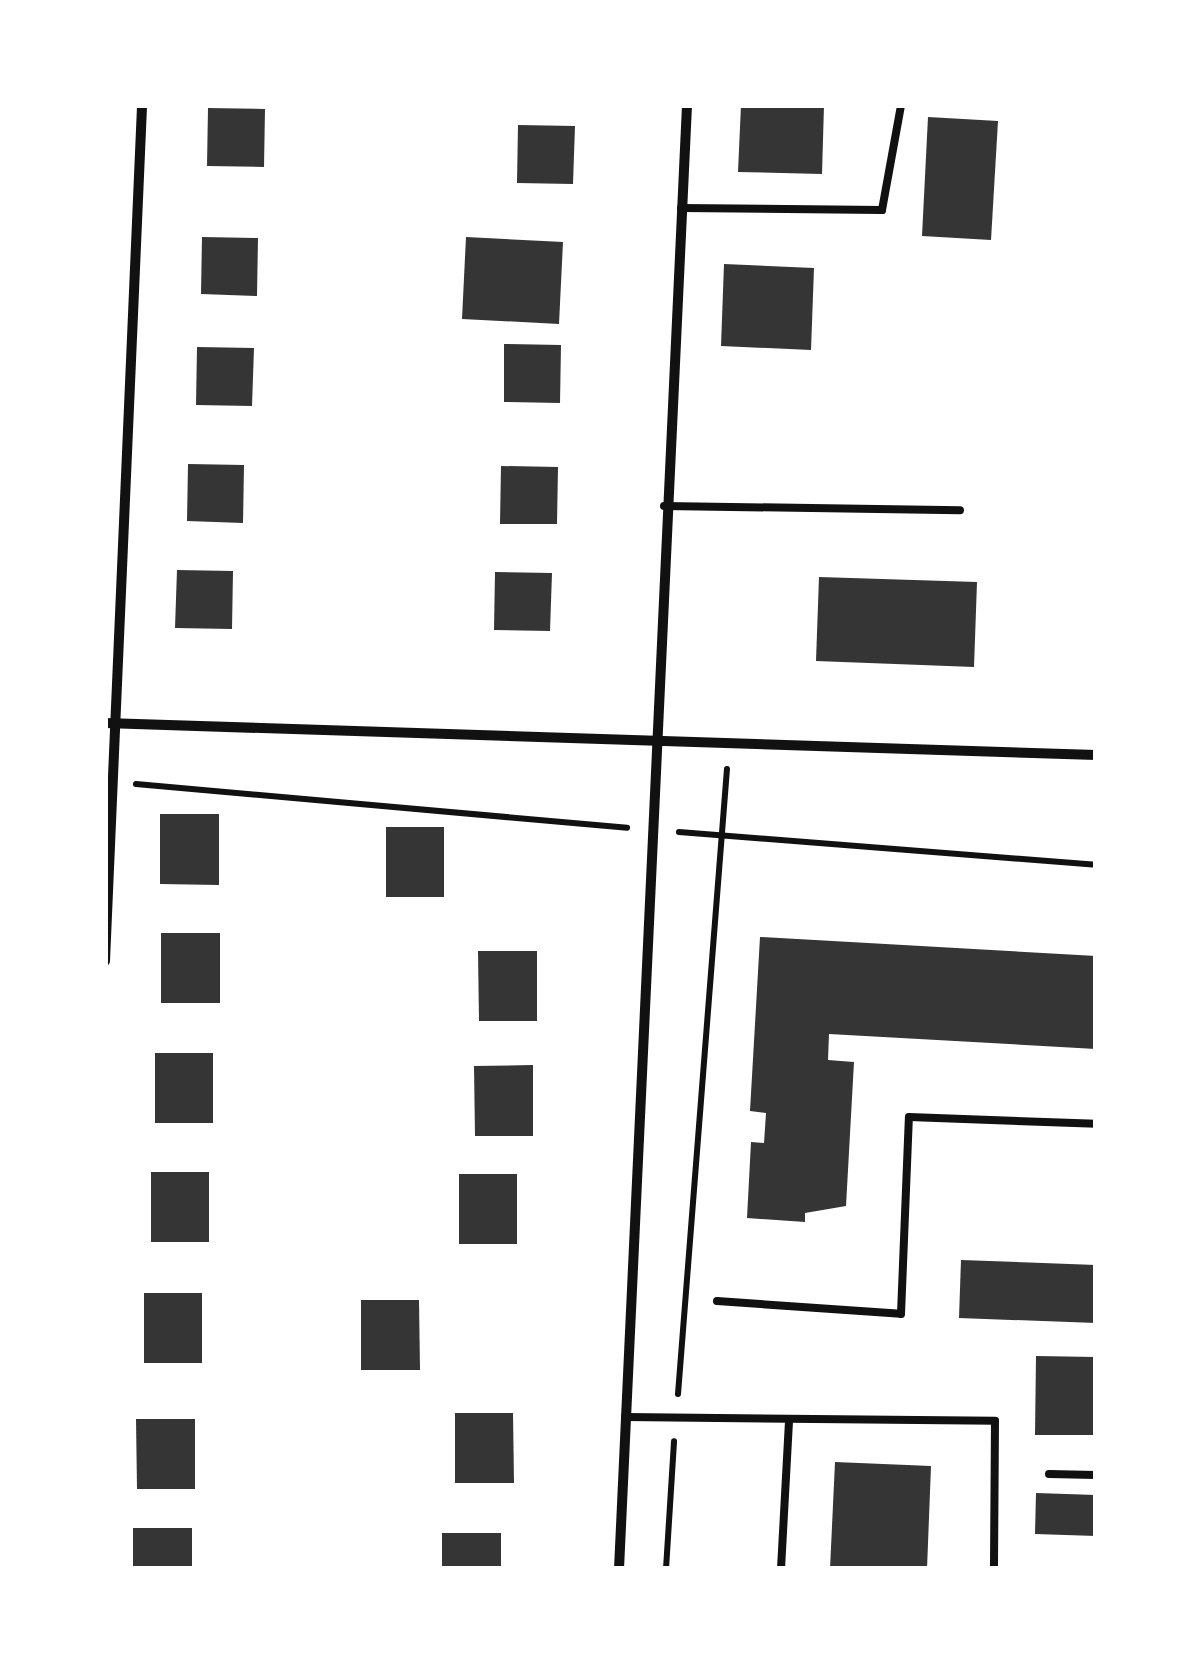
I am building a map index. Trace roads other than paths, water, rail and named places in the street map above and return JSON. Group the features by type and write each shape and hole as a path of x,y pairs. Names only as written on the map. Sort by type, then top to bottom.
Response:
{"street":[{"path":"105,962 113,782 110,723 142,105"},
{"path":"619,1569 651,740 687,105"},
{"path":"110,723 1096,755"}],"lane":[{"path":"681,208 882,210 900,105"},
{"path":"664,506 960,510"},
{"path":"717,1301 902,1314 909,1117 1096,1124"},
{"path":"624,1417 789,1424 995,1420 994,1569"},
{"path":"781,1569 789,1424"},
{"path":"1049,1474 1096,1476"}]}
